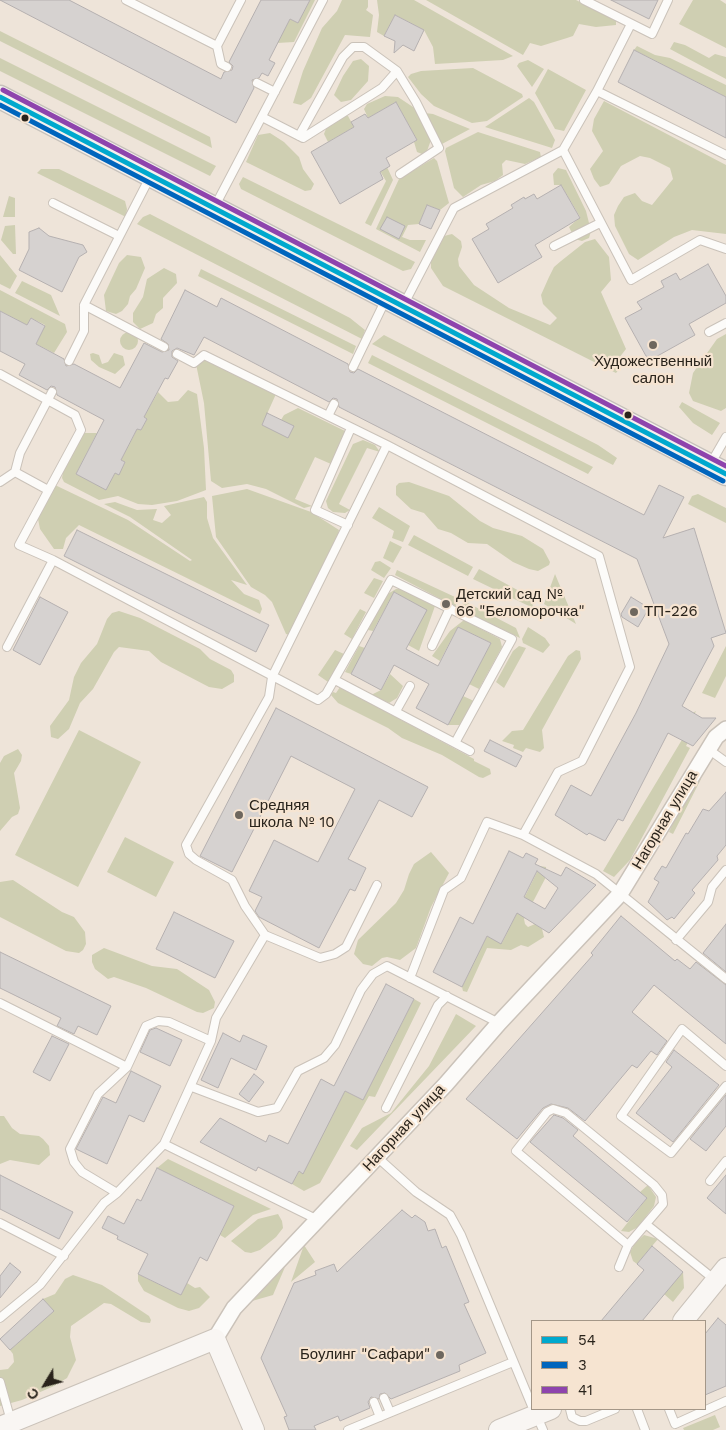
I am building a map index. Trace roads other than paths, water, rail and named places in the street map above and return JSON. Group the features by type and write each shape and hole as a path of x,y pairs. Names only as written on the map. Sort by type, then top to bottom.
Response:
{"main road":[{"path":"0,97 718,470"}],"street":[{"name":"Нагорная улица","path":"215,1339 234,1308 377,1157 620,894 716,736 726,729"},
{"path":"683,1320 721,1275"},
{"path":"12,1425 215,1339 254,1430"},
{"path":"499,1430 539,1414"}],"lane":[{"path":"126,0 217,46"},
{"path":"227,67 221,64 217,46 241,0"},
{"path":"214,208 324,0"},
{"path":"584,0 652,34 668,0"},
{"path":"353,367 454,208 563,150 597,91 631,24"},
{"path":"299,136 343,57 353,47 364,47 396,71 416,102 439,148 400,174"},
{"path":"262,118 303,138 382,88 396,71"},
{"path":"256,83 275,92"},
{"path":"597,91 726,155"},
{"path":"563,150 631,280 700,240 726,249"},
{"path":"68,361 84,331 84,305 151,176"},
{"path":"53,203 120,236"},
{"path":"554,246 600,223"},
{"path":"84,305 164,347"},
{"path":"709,332 726,323"},
{"path":"177,354 194,363 204,355 387,445 600,556 630,667 582,761 558,772 523,835"},
{"path":"0,374 47,401 75,414 81,430 19,545 53,560 318,700 326,694 364,636 391,580 512,639 455,743"},
{"path":"0,482 15,472 20,454 52,392"},
{"path":"328,416 334,404"},
{"path":"348,525 315,510 351,428"},
{"path":"718,470 726,437"},
{"path":"376,885 346,947 334,954 320,958 265,934 245,906 232,880 196,860 189,854 186,845 269,697 272,677 387,445"},
{"path":"15,472 48,490"},
{"path":"7,647 53,560"},
{"path":"432,646 450,608"},
{"path":"335,680 470,751"},
{"path":"396,711 410,686"},
{"path":"472,694 481,697"},
{"path":"708,749 726,762"},
{"path":"410,978 444,890 461,878 487,822 523,835 596,874 726,980"},
{"path":"676,940 708,902 712,887 726,870"},
{"path":"0,1318 40,1285 104,1203 117,1193 164,1144 211,1041 216,1018 265,934"},
{"path":"192,1086 258,1112 277,1108 298,1071 324,1058 335,1045 361,990 373,974 387,966 499,1023"},
{"path":"386,1108 438,1005 447,996"},
{"path":"0,1003 127,1067"},
{"path":"117,1193 82,1172 74,1162 70,1149 98,1094 127,1067 146,1026 158,1021 169,1022 211,1041"},
{"path":"726,1066 682,1029 621,1116 670,1153 726,1086"},
{"path":"619,1267 628,1245 663,1204 662,1195 654,1185 566,1113 553,1109 547,1112 516,1151 628,1245"},
{"path":"164,1144 318,1220"},
{"path":"377,1157 416,1192 450,1215 461,1235 513,1362 531,1398"},
{"path":"710,1181 726,1161"},
{"path":"0,1223 64,1256"},
{"path":"647,1225 721,1275"},
{"path":"348,1430 513,1362"},
{"path":"0,1382 12,1425"},
{"path":"384,1398 390,1412"},
{"path":"668,1410 675,1424 726,1401"},
{"path":"374,1402 380,1417"},
{"path":"570,1410 572,1417 580,1421 586,1421 613,1410"},
{"path":"637,1410 645,1430"}],"place":[{"name":"Художественный салон","path":"653,345"},
{"name":"Детский сад № 66 \"Беломорочка\"","path":"446,604"},
{"name":"ТП-226","path":"634,612"},
{"name":"Средняя школа № 10","path":"239,815"},
{"name":"Боулинг \"Сафари\"","path":"440,1355"}]}
